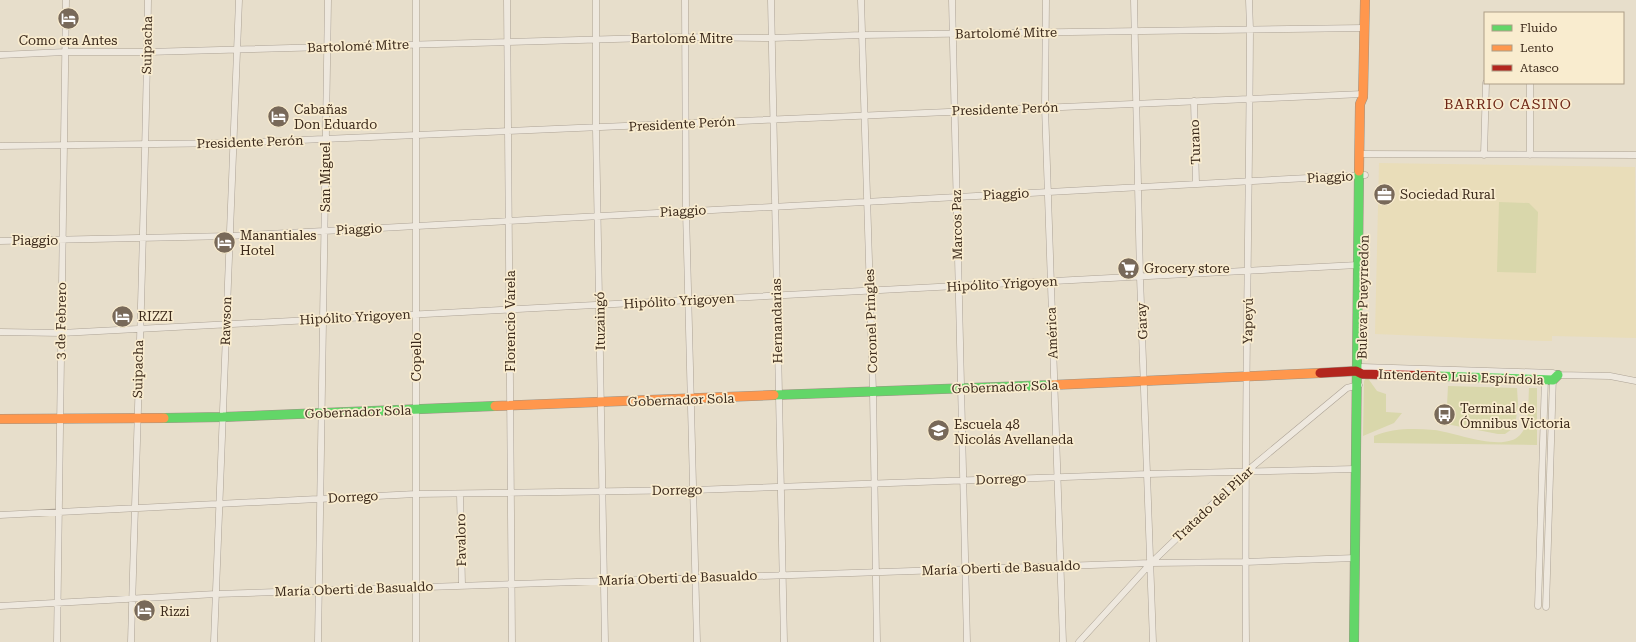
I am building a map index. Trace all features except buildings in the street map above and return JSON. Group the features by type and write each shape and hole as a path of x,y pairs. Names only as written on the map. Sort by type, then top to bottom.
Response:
{"street":[{"name":"3 de Febrero","path":"57,642 66,0"},
{"name":"Suipacha","path":"131,642 139,328 144,238 148,0"},
{"name":"Rawson","path":"214,642 239,0"},
{"name":"San Miguel","path":"318,642 325,231 326,47 328,0"},
{"name":"Copello","path":"416,0 414,136 416,642"},
{"name":"Florencio Varela","path":"507,0 512,642"},
{"name":"Ituzaingó","path":"596,0 596,129 605,642"},
{"path":"685,0 686,211 697,642"},
{"name":"Hernandarias","path":"771,0 784,642"},
{"name":"Coronel Pringles","path":"861,0 873,392 877,642"},
{"name":"Marcos Paz","path":"952,0 967,642"},
{"name":"América","path":"1046,0 1045,107 1062,642"},
{"name":"Garay","path":"1134,0 1140,277 1145,382 1153,642"},
{"name":"Yapeyú","path":"1246,642 1245,562 1250,181 1249,0"},
{"name":"Bulevar Pueyrredón","path":"1357,497 1354,489 1360,371 1362,154 1360,104 1363,96 1365,0"},
{"name":"Bartolomé Mitre","path":"0,55 65,52 237,50 685,37 772,38 1134,30 1364,28"},
{"path":"1484,155 1486,84"},
{"path":"1530,84 1530,155"},
{"name":"Presidente Perón","path":"0,146 233,143 326,140 596,129 774,119 1250,98 1363,96"},
{"name":"Turano","path":"1194,101 1196,184"},
{"path":"1362,154 1636,155"},
{"name":"Bulevar Pueyrredón","path":"1360,371 1358,265 1362,175"},
{"name":"Piaggio","path":"0,241 230,236 1362,175"},
{"name":"Hipólito Yrigoyen","path":"0,332 61,332 226,324 1358,265"},
{"name":"Intendente Luis Espíndola","path":"1360,371 1610,376 1636,381"},
{"name":"Gobernador Sola","path":"0,419 223,417 1247,378 1360,371"},
{"path":"1538,606 1543,441 1551,376"},
{"path":"1546,607 1551,441 1551,376"},
{"name":"Bulevar Pueyrredón","path":"1354,642 1357,497 1360,489 1359,385"},
{"name":"Tratado del Pilar","path":"1079,642 1151,563 1247,471 1347,388 1359,385"},
{"path":"1543,441 1551,441"},
{"name":"Dorrego","path":"0,515 416,494 694,490 1148,474 1355,469"},
{"name":"Favaloro","path":"460,494 462,585"},
{"path":"1540,531 1548,531"},
{"name":"María Oberti de Basualdo","path":"0,606 132,598 318,590 1151,563 1245,562 1355,558"},
{"path":"1538,596 1546,596"}],"shaded area":[{"path":"1379,163 1635,167 1636,338 1552,336 1552,341 1545,341 1375,334"},
{"path":"1499,202 1529,203 1538,212 1536,273 1497,272"},
{"path":"1367,377 1377,391 1386,394 1386,412 1402,413 1394,423 1363,436 1364,381"},
{"path":"1448,386 1517,388 1518,404 1515,427 1505,434 1498,434 1446,424"},
{"path":"1529,388 1537,388 1537,445 1374,443 1374,436 1381,433 1411,429 1434,430 1491,442 1512,440 1523,431 1527,419"}],"traffic: fast":[{"path":"1354,642 1359,171"},
{"path":"1438,376 1553,380 1558,375"},
{"path":"774,395 1052,385"},
{"path":"164,418 495,406"}],"traffic: slow":[{"path":"1359,171 1360,104 1363,97 1365,0"},
{"path":"1052,385 1320,373"},
{"path":"495,406 774,395"},
{"path":"0,419 164,418"}],"traffic: jam":[{"path":"1320,373 1356,371 1362,374 1438,376"}],"place":[{"name":"Como era Antes","path":"68,18"},
{"name":"Cabañas Don Eduardo","path":"279,116"},
{"name":"Sociedad Rural","path":"1385,194"},
{"name":"Manantiales Hotel","path":"224,242"},
{"name":"Grocery store","path":"1128,268"},
{"name":"RIZZI","path":"122,316"},
{"name":"Terminal de Ómnibus Victoria","path":"1444,415"},
{"name":"Escuela 48 Nicolás Avellaneda","path":"939,431"},
{"name":"Rizzi","path":"144,611"}],"district":[{"name":"BARRIO CASINO","path":"1508,104"}]}
